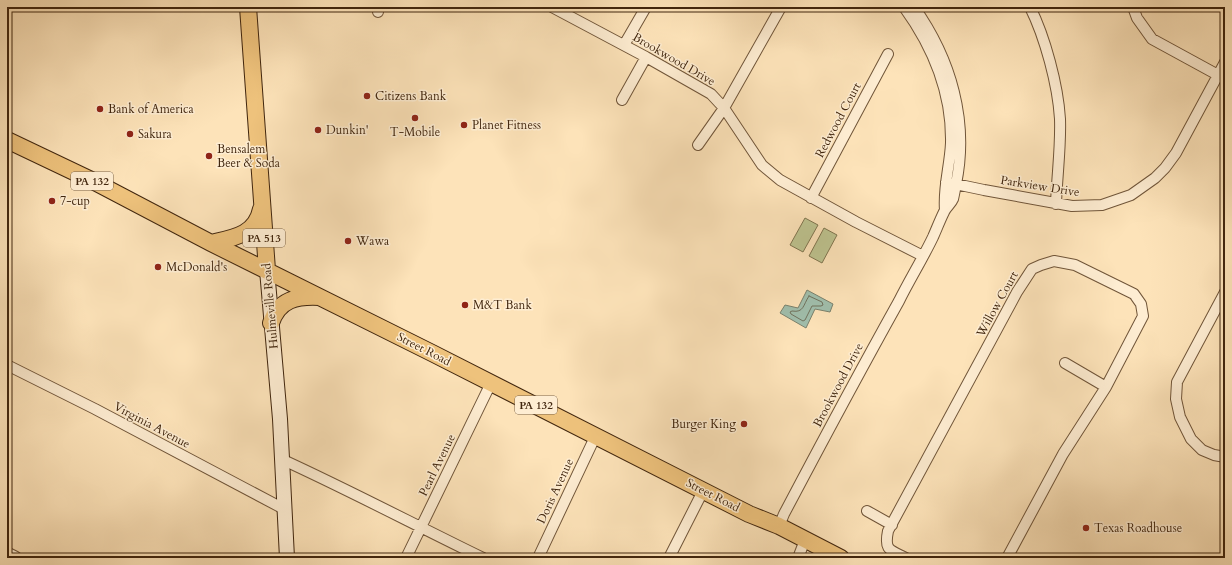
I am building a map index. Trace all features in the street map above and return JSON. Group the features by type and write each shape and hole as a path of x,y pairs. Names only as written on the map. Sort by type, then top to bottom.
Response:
{"main road":[{"name":"Hulmeville Road","path":"248,7 261,205 280,419 287,558"},
{"name":"Street Road","path":"7,140 91,180 211,243 492,383 749,514 779,526 841,558"},
{"path":"211,243 232,239 246,233 257,221 261,205"},
{"path":"271,323 278,309 290,300 308,297 321,298"}],"street":[{"name":"Brookwood Drive","path":"552,7 646,57 711,94 724,108 762,165 780,180 811,198 923,256"},
{"path":"624,45 646,7"},
{"path":"698,145 724,108 781,7"},
{"name":"Brookwood Drive","path":"779,526 855,380 923,256 945,210 952,200 951,130 950,113 946,93 940,71 928,43 904,7"},
{"name":"Brookwood Drive","path":"914,7 937,43 946,66 955,98 959,122 958,171 951,183"},
{"path":"1030,7 1047,52 1060,118 1056,204"},
{"path":"1133,7 1137,18 1152,39 1218,75"},
{"name":"Redwood Court","path":"811,198 888,54"},
{"path":"622,100 646,57"},
{"name":"Parkview Drive","path":"951,183 1072,206 1107,204 1131,195 1155,178 1165,168 1176,153 1225,62"},
{"name":"Willow Court","path":"906,558 889,549 886,543 888,531 1017,292 1032,270 1040,265 1054,261 1076,265 1134,294 1141,304 1143,316 1106,387 1063,454 1007,558"},
{"path":"1225,292 1177,382 1176,399 1180,417 1191,439 1202,450 1214,455 1225,457"},
{"path":"1064,363 1106,387"},
{"name":"Virginia Avenue","path":"7,365 284,508"},
{"name":"Pearl Avenue","path":"406,558 492,383"},
{"name":"Doris Avenue","path":"538,558 596,436"},
{"path":"281,459 363,497 421,528 483,558"},
{"path":"669,558 703,490"},
{"path":"867,511 892,525"},
{"path":"798,558 805,540"},
{"path":"7,554 15,558"}],"green space":[{"path":"805,218 818,225 803,252 790,245"},
{"path":"824,228 837,235 822,263 809,256"}],"water":[{"path":"807,290 833,304 830,312 815,309 806,328 780,313 785,305 798,308"}],"place":[{"name":"Citizens Bank","path":"367,96"},
{"name":"Bank of America","path":"100,109"},
{"name":"T-Mobile","path":"415,118"},
{"name":"Planet Fitness","path":"464,125"},
{"name":"Dunkin'","path":"318,130"},
{"name":"Sakura","path":"130,134"},
{"name":"Bensalem Beer & Soda","path":"209,156"},
{"name":"7-cup","path":"52,201"},
{"name":"Wawa","path":"348,241"},
{"name":"McDonald's","path":"158,267"},
{"name":"M&T Bank","path":"465,305"},
{"name":"Burger King","path":"744,424"},
{"name":"Texas Roadhouse","path":"1086,528"}]}
